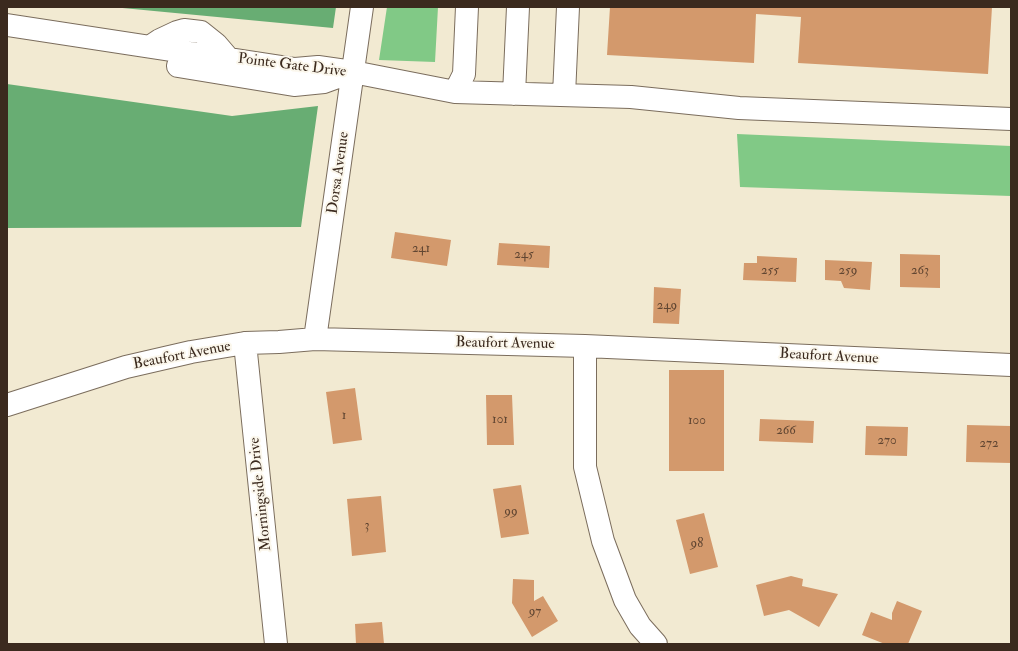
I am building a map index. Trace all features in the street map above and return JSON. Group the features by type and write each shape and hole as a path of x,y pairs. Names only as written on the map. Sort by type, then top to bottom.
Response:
{"street":[{"name":"Dorsa Avenue","path":"315,339 362,7"},
{"path":"455,92 464,74 467,7"},
{"path":"514,94 518,7"},
{"path":"564,95 568,7"},
{"name":"Pointe Gate Drive","path":"7,25 295,69 318,67 353,72"},
{"name":"Pointe Gate Drive","path":"7,39 71,48 294,85 324,82 353,72"},
{"path":"353,72 455,92 631,97 739,108 1011,119"},
{"name":"Beaufort Avenue","path":"7,405 126,367 192,352 245,343 315,339 585,346 1011,365"},
{"name":"Morningside Drive","path":"245,343 276,644"},
{"path":"585,346 585,467 603,541 625,600 640,626 656,644"}],"green space":[{"path":"112,7 336,7 333,28"},
{"path":"387,7 438,7 435,62 379,60"},
{"path":"7,84 232,116 318,106 301,227 7,228"},
{"path":"737,134 1011,146 1011,196 740,187"}],"building":[{"path":"610,7 992,7 988,74 798,63 801,17 756,14 754,63 607,55"},
{"path":"395,232 451,240 447,266 391,258"},
{"path":"499,243 550,246 549,268 497,265"},
{"path":"900,254 940,255 940,288 900,287"},
{"path":"757,256 797,258 796,282 743,280 744,263 757,263"},
{"path":"825,260 872,262 870,290 844,288 841,281 825,280"},
{"path":"654,287 681,289 679,324 653,323"},
{"path":"669,370 724,370 724,471 669,471"},
{"path":"355,388 362,440 333,444 326,392"},
{"path":"486,395 512,395 514,445 487,445"},
{"path":"760,419 814,421 813,443 759,441"},
{"path":"967,425 1011,426 1011,463 966,462"},
{"path":"866,426 908,427 907,456 865,455"},
{"path":"521,485 529,534 501,538 493,489"},
{"path":"381,496 386,552 352,556 347,499"},
{"path":"704,513 718,567 690,574 676,520"},
{"path":"791,576 803,579 802,586 838,594 819,627 789,610 764,616 756,585"},
{"path":"513,579 534,580 534,601 543,596 558,621 532,637 512,603"},
{"path":"897,601 922,611 908,644 885,644 862,635 871,612 892,620 892,613"},
{"path":"382,622 384,644 356,644 355,624"}]}
